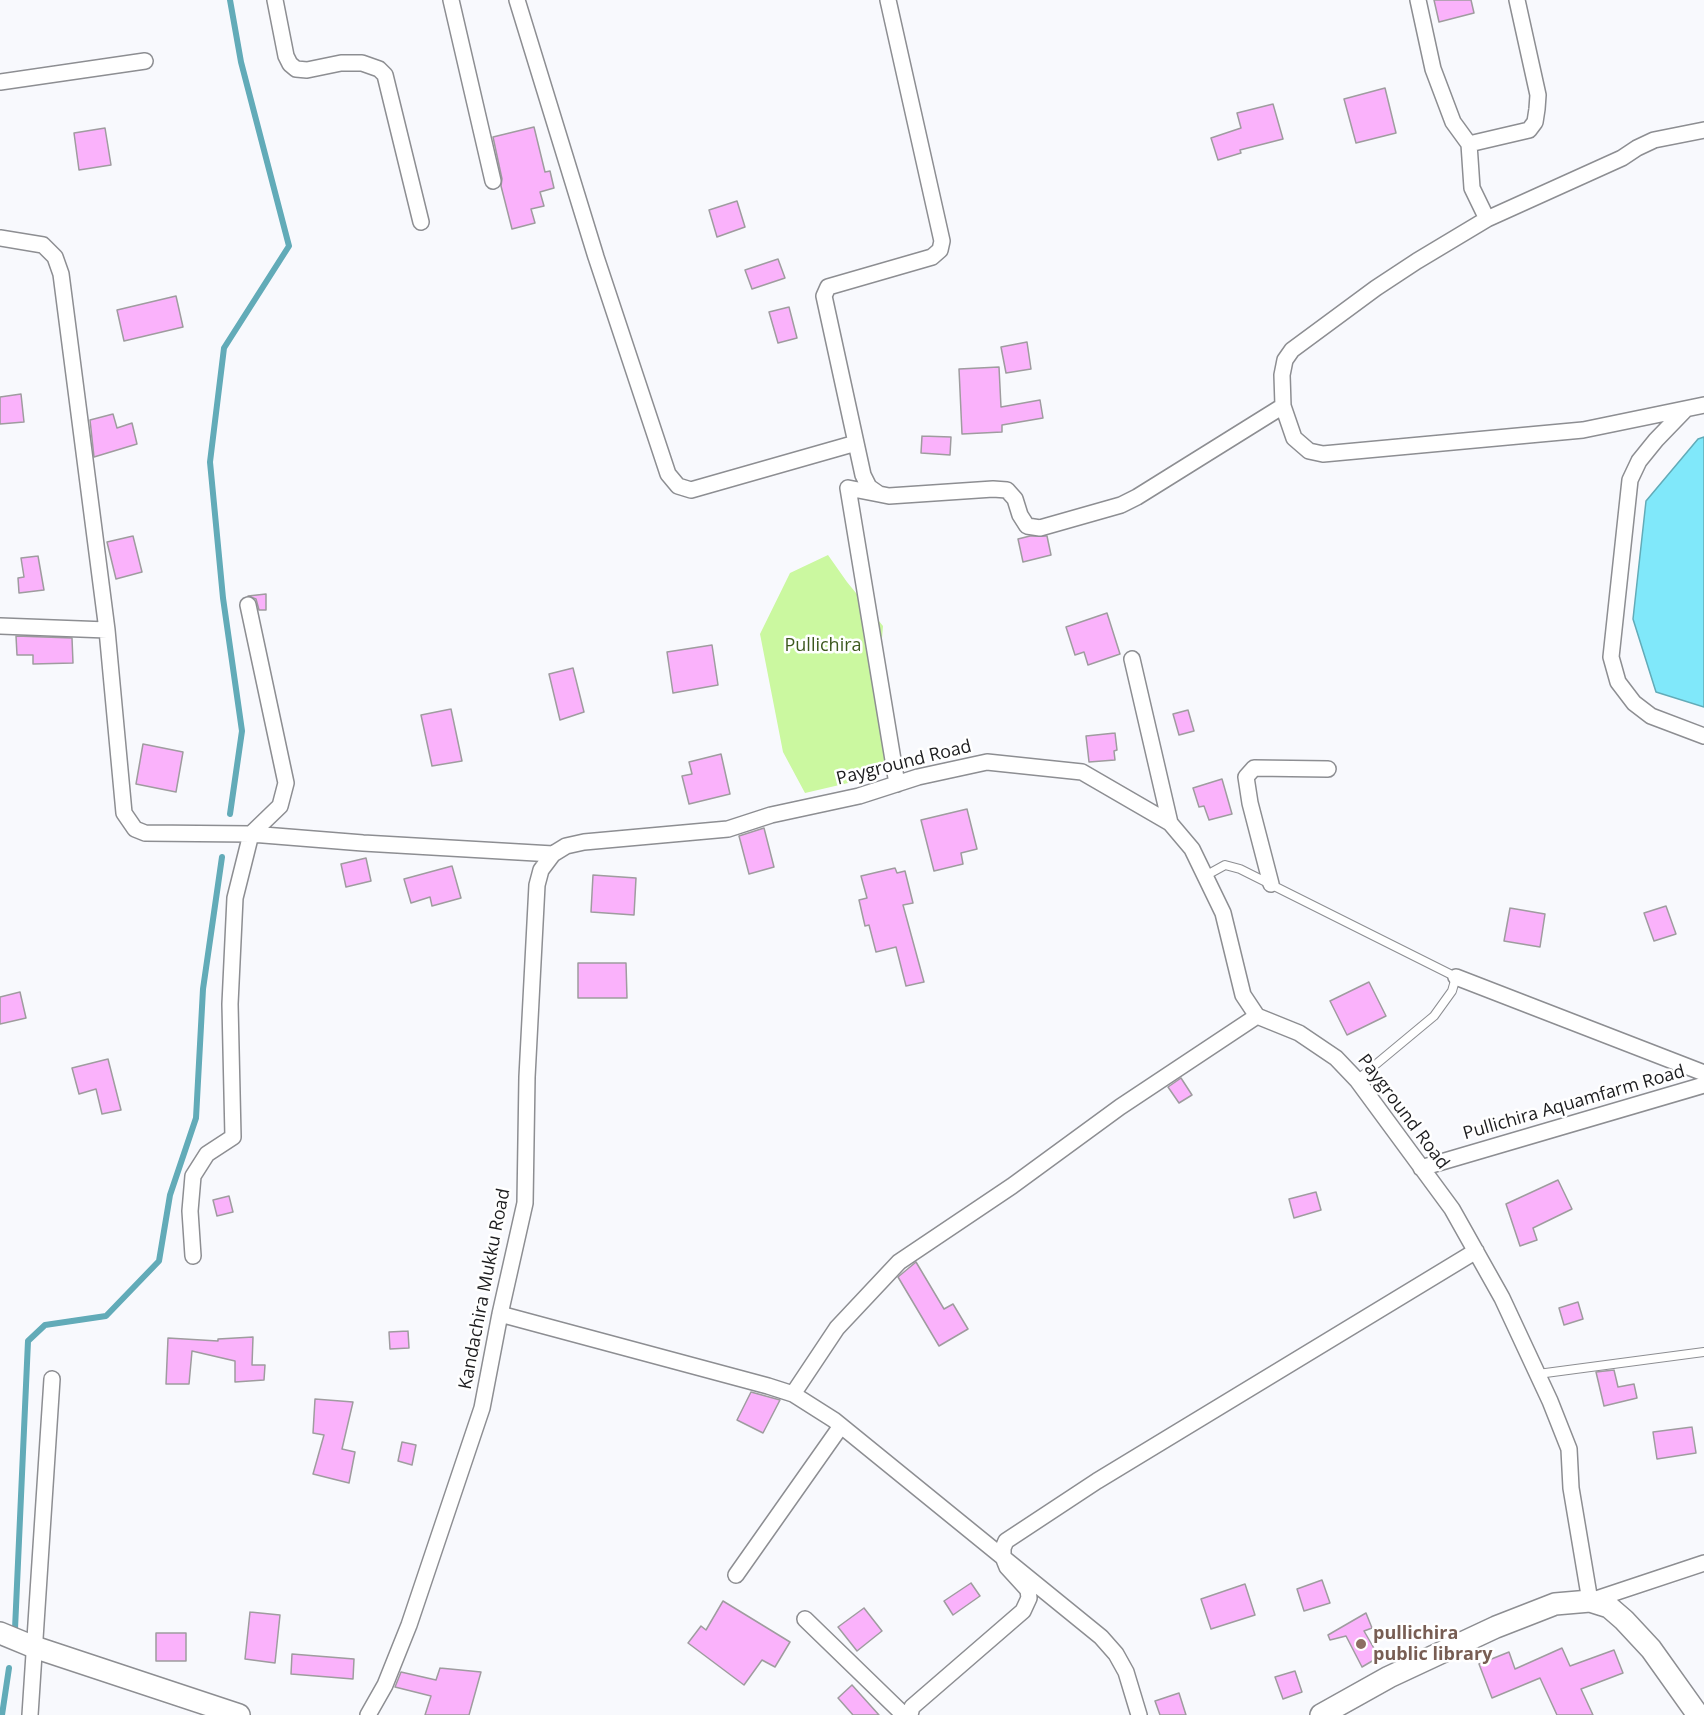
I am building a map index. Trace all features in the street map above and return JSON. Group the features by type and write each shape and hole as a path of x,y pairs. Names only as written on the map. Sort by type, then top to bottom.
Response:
{"main road":[{"path":"1321,1715 1389,1677 1496,1628 1555,1604 1590,1601 1609,1607 1624,1620 1651,1649 1698,1715"},
{"path":"0,1633 34,1647 239,1715"}],"street":[{"path":"275,0 286,56 296,69 307,70 341,63 362,63 379,69 385,75 421,222"},
{"path":"451,0 493,181"},
{"path":"517,0 596,257 668,474 678,486 691,490 856,442"},
{"path":"879,494 869,487 863,475 824,296 828,287 932,257 940,250 942,241 888,0"},
{"path":"1418,0 1433,69 1453,122 1469,144 1472,188 1487,219"},
{"path":"1469,144 1529,130 1535,122 1538,95 1517,0"},
{"path":"0,82 145,61"},
{"path":"1704,130 1654,140 1636,148 1622,158 1487,219 1376,288 1292,350 1285,360 1282,375 1283,406 1294,438 1309,452 1323,454 1583,430 1704,405"},
{"path":"0,238 43,245 55,257 61,274 106,630 124,813 135,830 145,833 251,834 553,854"},
{"path":"897,784 848,488 889,496 1007,490 1015,499 1020,515 1027,526 1040,528 1121,505 1137,497 1283,406"},
{"path":"1685,410 1639,461 1630,480 1611,657 1618,682 1634,703 1651,716 1704,736"},
{"path":"193,1256 190,1211 193,1176 207,1154 232,1137 230,1004 235,898 251,834 280,806 286,783 248,605"},
{"path":"0,626 106,630"},
{"path":"1132,659 1170,824"},
{"name":"Payground Road","path":"553,854 566,846 585,842 728,830 771,815 859,796 918,777 987,762 1082,772 1170,824 1192,849 1223,913 1243,995 1257,1016 1299,1033 1336,1058 1357,1080 1452,1209 1502,1298 1538,1374 1569,1449 1571,1488 1590,1601"},
{"path":"1271,884 1250,803 1246,777 1254,768 1328,769"},
{"name":"Kandachira Mukku Road","path":"368,1715 384,1685 409,1625 482,1408 525,1203 527,1077 537,885 541,870 553,854"},
{"name":"Pullichira Aquamfarm Road","path":"1456,977 1704,1073"},
{"path":"793,1395 837,1328 899,1262 1012,1186 1120,1107 1257,1016"},
{"name":"Pullichira Aquamfarm Road","path":"1421,1168 1704,1085"},
{"path":"910,1715 912,1707 1023,1611 1029,1598 1028,1590 1007,1567 1003,1557 1006,1541 1097,1481 1476,1251"},
{"path":"500,1314 757,1383 793,1395 841,1426 1101,1637 1126,1672 1139,1715"},
{"path":"30,1715 52,1379"},
{"path":"736,1575 841,1426"},
{"path":"1590,1601 1704,1563"},
{"path":"805,1619 904,1715"}],"lane":[{"name":"Pullichira Aquamfarm Road","path":"1205,876 1225,865 1240,869 1456,977"},
{"path":"1357,1080 1434,1016 1452,991 1456,977"},
{"path":"1538,1374 1704,1352"}],"green space":[{"name":"Pullichira","path":"828,555 883,626 880,663 887,768 848,783 805,793 783,752 760,634 790,573"}],"water":[{"path":"1704,437 1704,707 1656,692 1633,619 1646,501 1698,439"}],"building":[{"path":"1434,0 1471,0 1474,13 1439,22"},
{"path":"1385,88 1396,133 1356,143 1344,99"},
{"path":"1273,104 1283,139 1240,150 1241,153 1218,160 1211,138 1241,128 1237,113"},
{"path":"534,127 545,172 550,171 554,188 540,192 544,206 531,209 535,223 512,229 501,186 502,179 493,137"},
{"path":"105,128 111,165 79,170 74,133"},
{"path":"737,201 745,227 717,237 709,210"},
{"path":"778,259 785,278 752,289 745,270"},
{"path":"176,296 183,327 124,341 117,310"},
{"path":"789,307 797,338 778,343 769,312"},
{"path":"1027,342 1031,369 1006,373 1001,347"},
{"path":"999,367 1001,407 1040,400 1043,418 1002,425 1002,432 962,434 959,369"},
{"path":"21,394 24,422 0,424 0,397"},
{"path":"113,414 117,428 132,423 137,444 94,457 90,420"},
{"path":"922,436 951,437 950,455 921,453"},
{"path":"133,536 142,572 116,579 107,542"},
{"path":"1047,536 1051,555 1023,562 1018,539"},
{"path":"38,556 44,590 19,593 18,578 24,577 21,558"},
{"path":"266,594 266,610 259,610 256,599 248,596"},
{"path":"1107,613 1120,654 1088,665 1084,652 1075,655 1066,627"},
{"path":"16,636 72,638 73,663 33,664 33,655 17,655"},
{"path":"712,645 718,685 673,693 667,652"},
{"path":"573,668 584,712 560,720 549,674"},
{"path":"451,709 462,761 432,766 421,715"},
{"path":"1188,710 1194,731 1179,735 1173,714"},
{"path":"1115,733 1117,750 1114,751 1115,760 1089,762 1086,736"},
{"path":"143,744 183,752 176,792 136,784"},
{"path":"721,754 730,794 689,804 682,776 692,774 689,762"},
{"path":"1222,779 1232,814 1209,820 1204,806 1199,807 1193,788"},
{"path":"967,809 977,849 961,853 963,864 934,871 921,820"},
{"path":"764,828 774,867 749,874 739,836"},
{"path":"366,858 371,881 346,887 341,864"},
{"path":"452,866 461,898 432,906 430,897 411,903 404,879"},
{"path":"895,868 897,873 905,871 913,903 903,905 924,982 906,986 896,947 876,952 869,925 865,926 859,900 867,898 861,876"},
{"path":"593,875 636,878 634,915 591,912"},
{"path":"1666,906 1676,934 1654,941 1644,913"},
{"path":"1510,908 1545,914 1540,947 1504,941"},
{"path":"578,963 626,963 627,998 578,998"},
{"path":"1369,982 1386,1016 1347,1035 1330,1001"},
{"path":"20,992 26,1018 0,1024 0,997"},
{"path":"108,1059 121,1110 102,1114 96,1089 79,1094 72,1068"},
{"path":"1181,1078 1192,1095 1179,1103 1168,1087"},
{"path":"1558,1180 1572,1209 1533,1228 1537,1240 1520,1246 1506,1204"},
{"path":"1316,1192 1321,1210 1294,1218 1289,1199"},
{"path":"229,1196 233,1212 217,1216 213,1200"},
{"path":"916,1262 944,1309 953,1304 968,1329 939,1346 898,1277"},
{"path":"1578,1302 1583,1319 1564,1325 1559,1308"},
{"path":"408,1331 409,1348 390,1349 389,1332"},
{"path":"253,1337 252,1365 265,1365 264,1380 235,1382 235,1361 192,1351 189,1384 166,1384 168,1338 218,1341 218,1339"},
{"path":"1614,1370 1618,1387 1634,1384 1637,1398 1604,1406 1596,1372"},
{"path":"751,1392 780,1400 763,1433 737,1420"},
{"path":"315,1399 353,1402 342,1449 355,1452 349,1483 313,1474 324,1435 313,1433"},
{"path":"1692,1427 1696,1453 1657,1459 1653,1432"},
{"path":"402,1442 416,1445 412,1465 398,1461"},
{"path":"1322,1580 1330,1603 1304,1611 1297,1589"},
{"path":"971,1583 980,1596 953,1615 944,1601"},
{"path":"1245,1584 1255,1615 1211,1629 1201,1599"},
{"path":"723,1601 790,1642 775,1667 762,1660 744,1685 688,1643 701,1626 706,1630"},
{"path":"864,1608 882,1631 857,1651 838,1627"},
{"path":"250,1612 280,1615 275,1663 245,1659"},
{"name":"pullichira public library","path":"1366,1613 1372,1628 1364,1631 1379,1657 1362,1667 1346,1636 1330,1640 1328,1635"},
{"path":"156,1633 186,1633 186,1661 156,1661"},
{"path":"1562,1648 1570,1666 1614,1650 1623,1673 1581,1689 1593,1715 1557,1715 1540,1678 1492,1698 1479,1664 1509,1652 1515,1669"},
{"path":"292,1654 354,1659 353,1679 291,1674"},
{"path":"440,1668 481,1672 469,1715 425,1715 431,1696 395,1687 401,1672 436,1680"},
{"path":"1295,1671 1302,1692 1283,1699 1275,1677"},
{"path":"852,1685 879,1715 853,1715 838,1698"},
{"path":"1179,1693 1186,1715 1160,1715 1155,1701"}],"waterway":[{"path":"230,0 241,62 289,246 224,348 210,462 223,598 242,731 230,814"},
{"path":"15,1629 28,1341 45,1325 106,1316 159,1261 170,1195 196,1118 203,989 222,857"},
{"path":"2,1715 9,1668"}],"place":[{"name":"pullichira public library","path":"1361,1644"}]}
